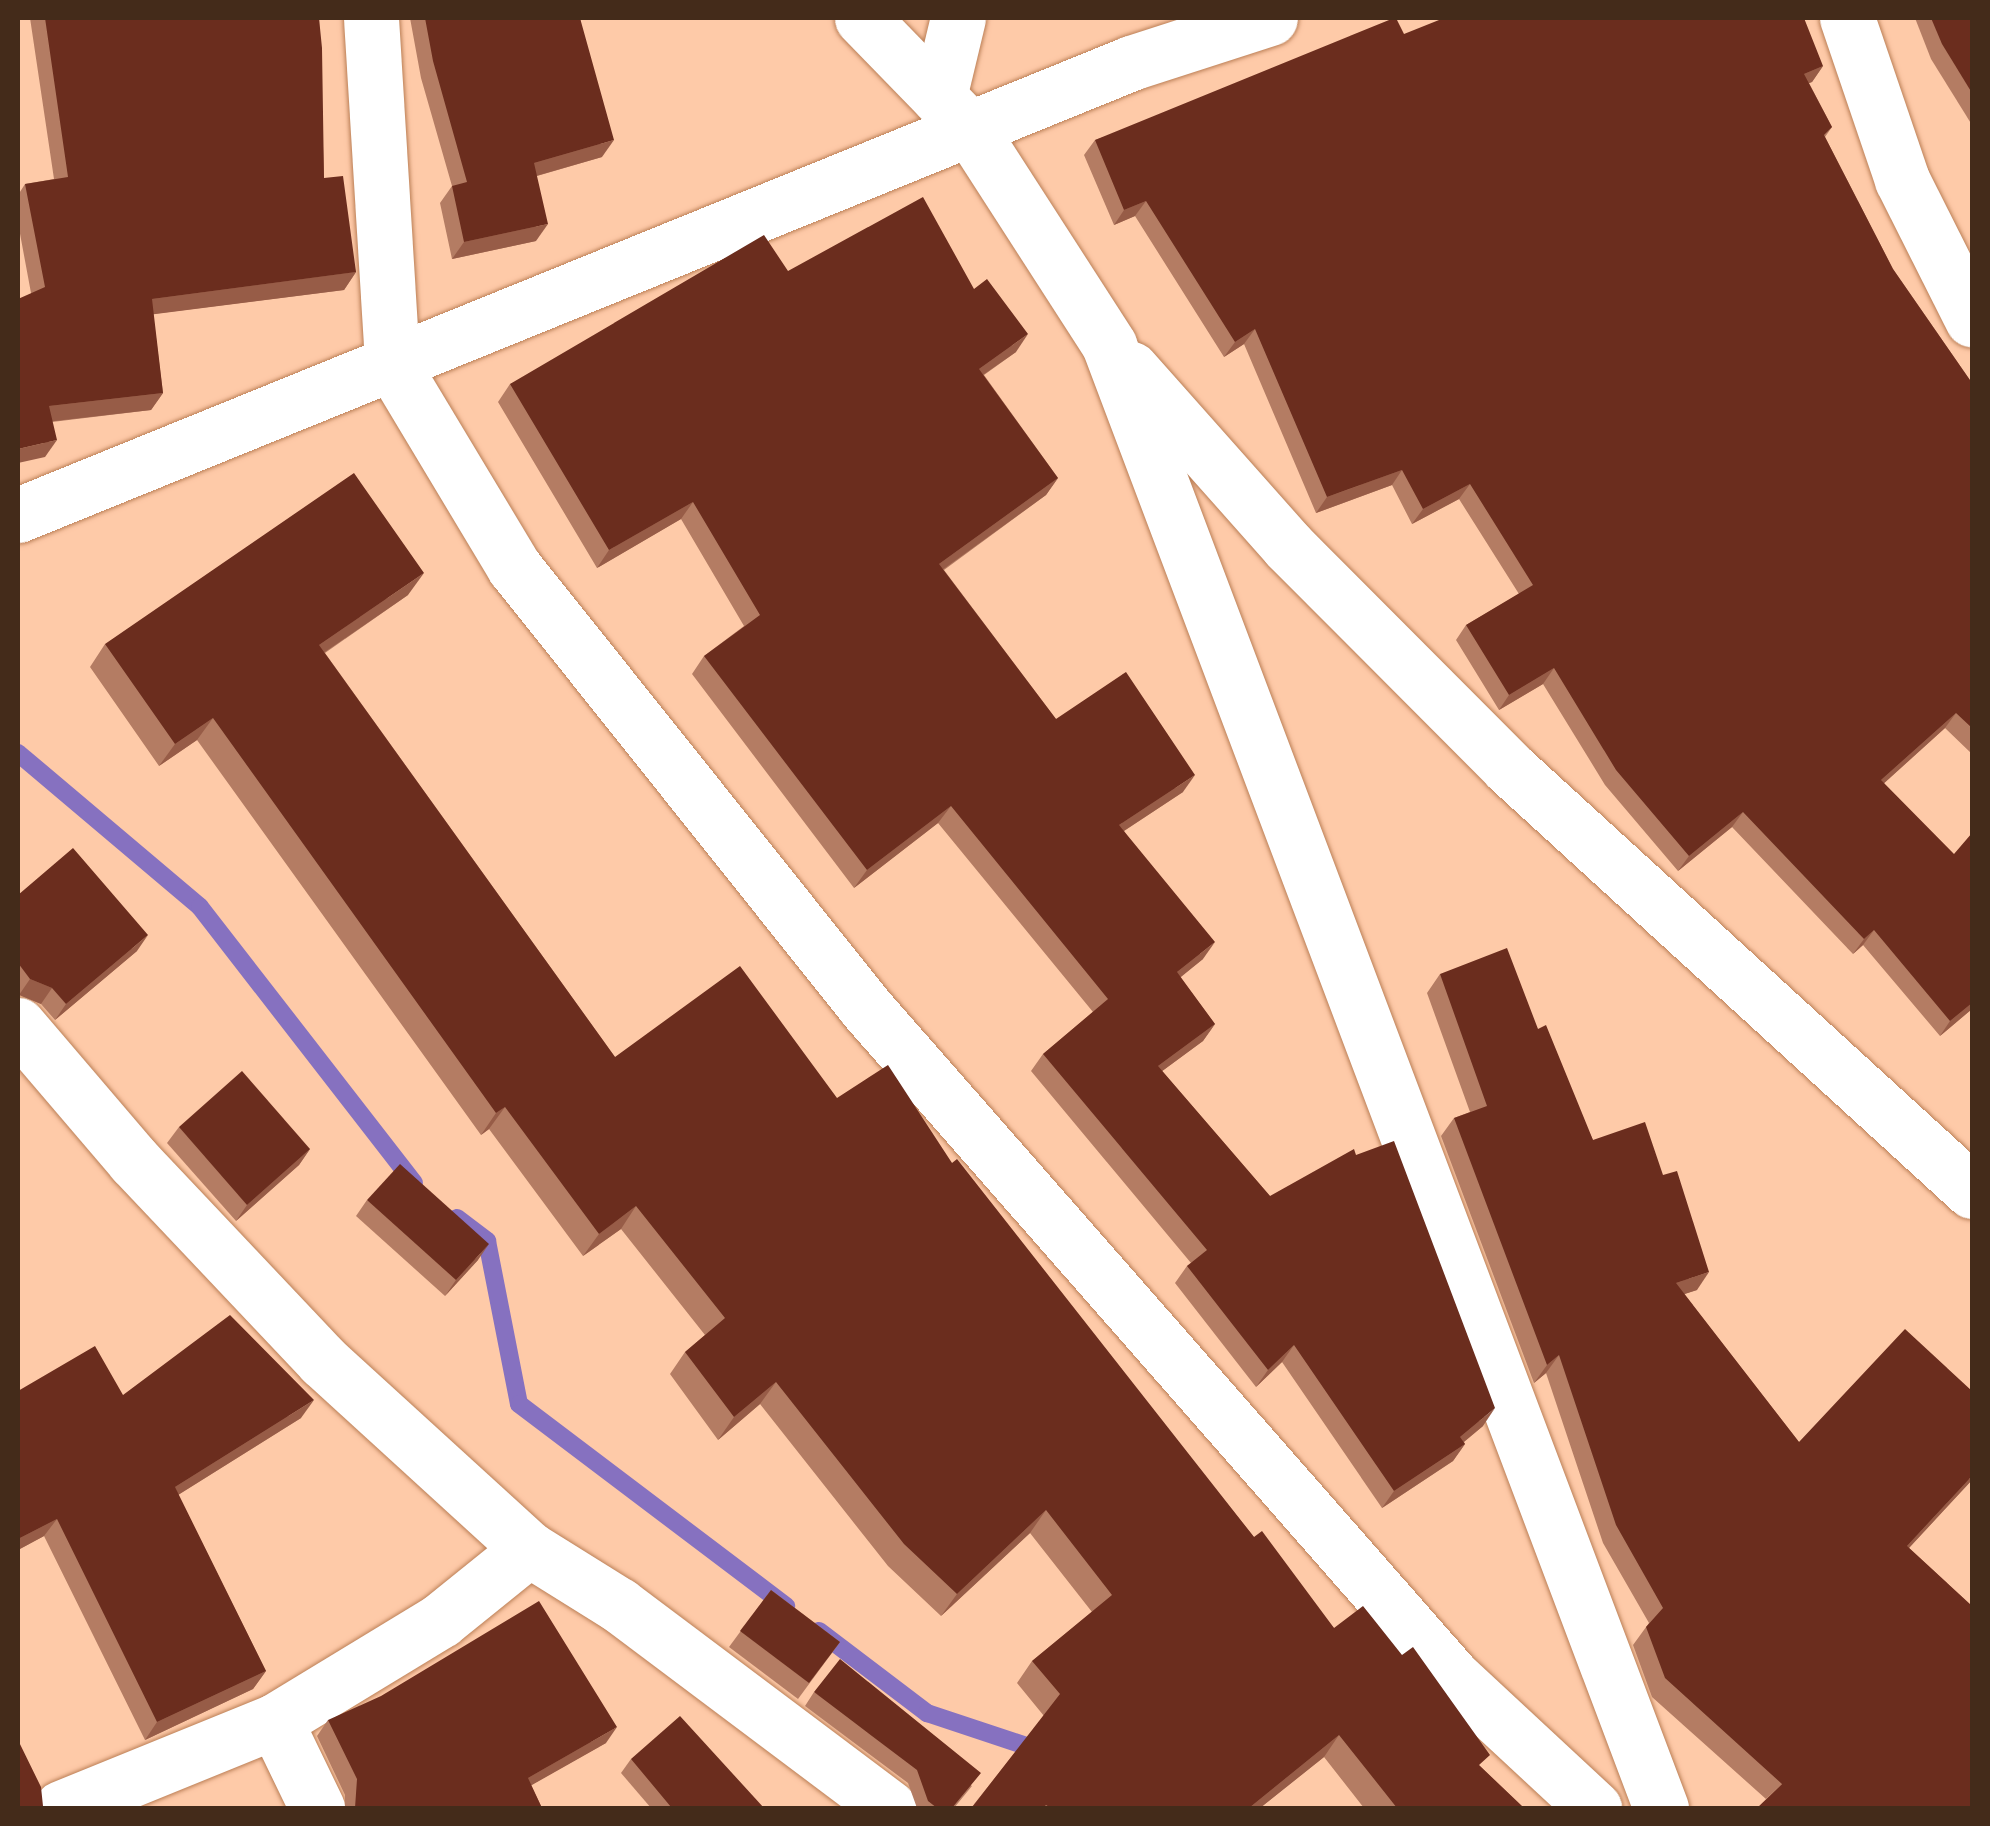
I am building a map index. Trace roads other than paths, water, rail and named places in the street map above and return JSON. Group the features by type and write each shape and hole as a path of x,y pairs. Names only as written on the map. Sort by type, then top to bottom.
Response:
{"street":[{"path":"371,18 392,364 514,567 866,1008 1452,1676 1594,1808"},
{"path":"862,18 954,113 1109,344 1288,546 1509,768 1966,1173"},
{"path":"954,113 958,18"},
{"path":"18,515 392,364 954,113 1131,64 1270,18"},
{"path":"1848,18 1902,180 1972,319"},
{"path":"1109,344 1660,1808"},
{"path":"18,1024 134,1160 322,1361 529,1549 618,1605 889,1808"},
{"path":"61,1808 274,1721 441,1620 529,1549"},
{"path":"274,1721 317,1808"}],"waterway":[{"path":"18,753 200,907 414,1183"},
{"path":"457,1218 487,1241 519,1404 786,1606"},
{"path":"819,1631 927,1713 1044,1752"}]}
